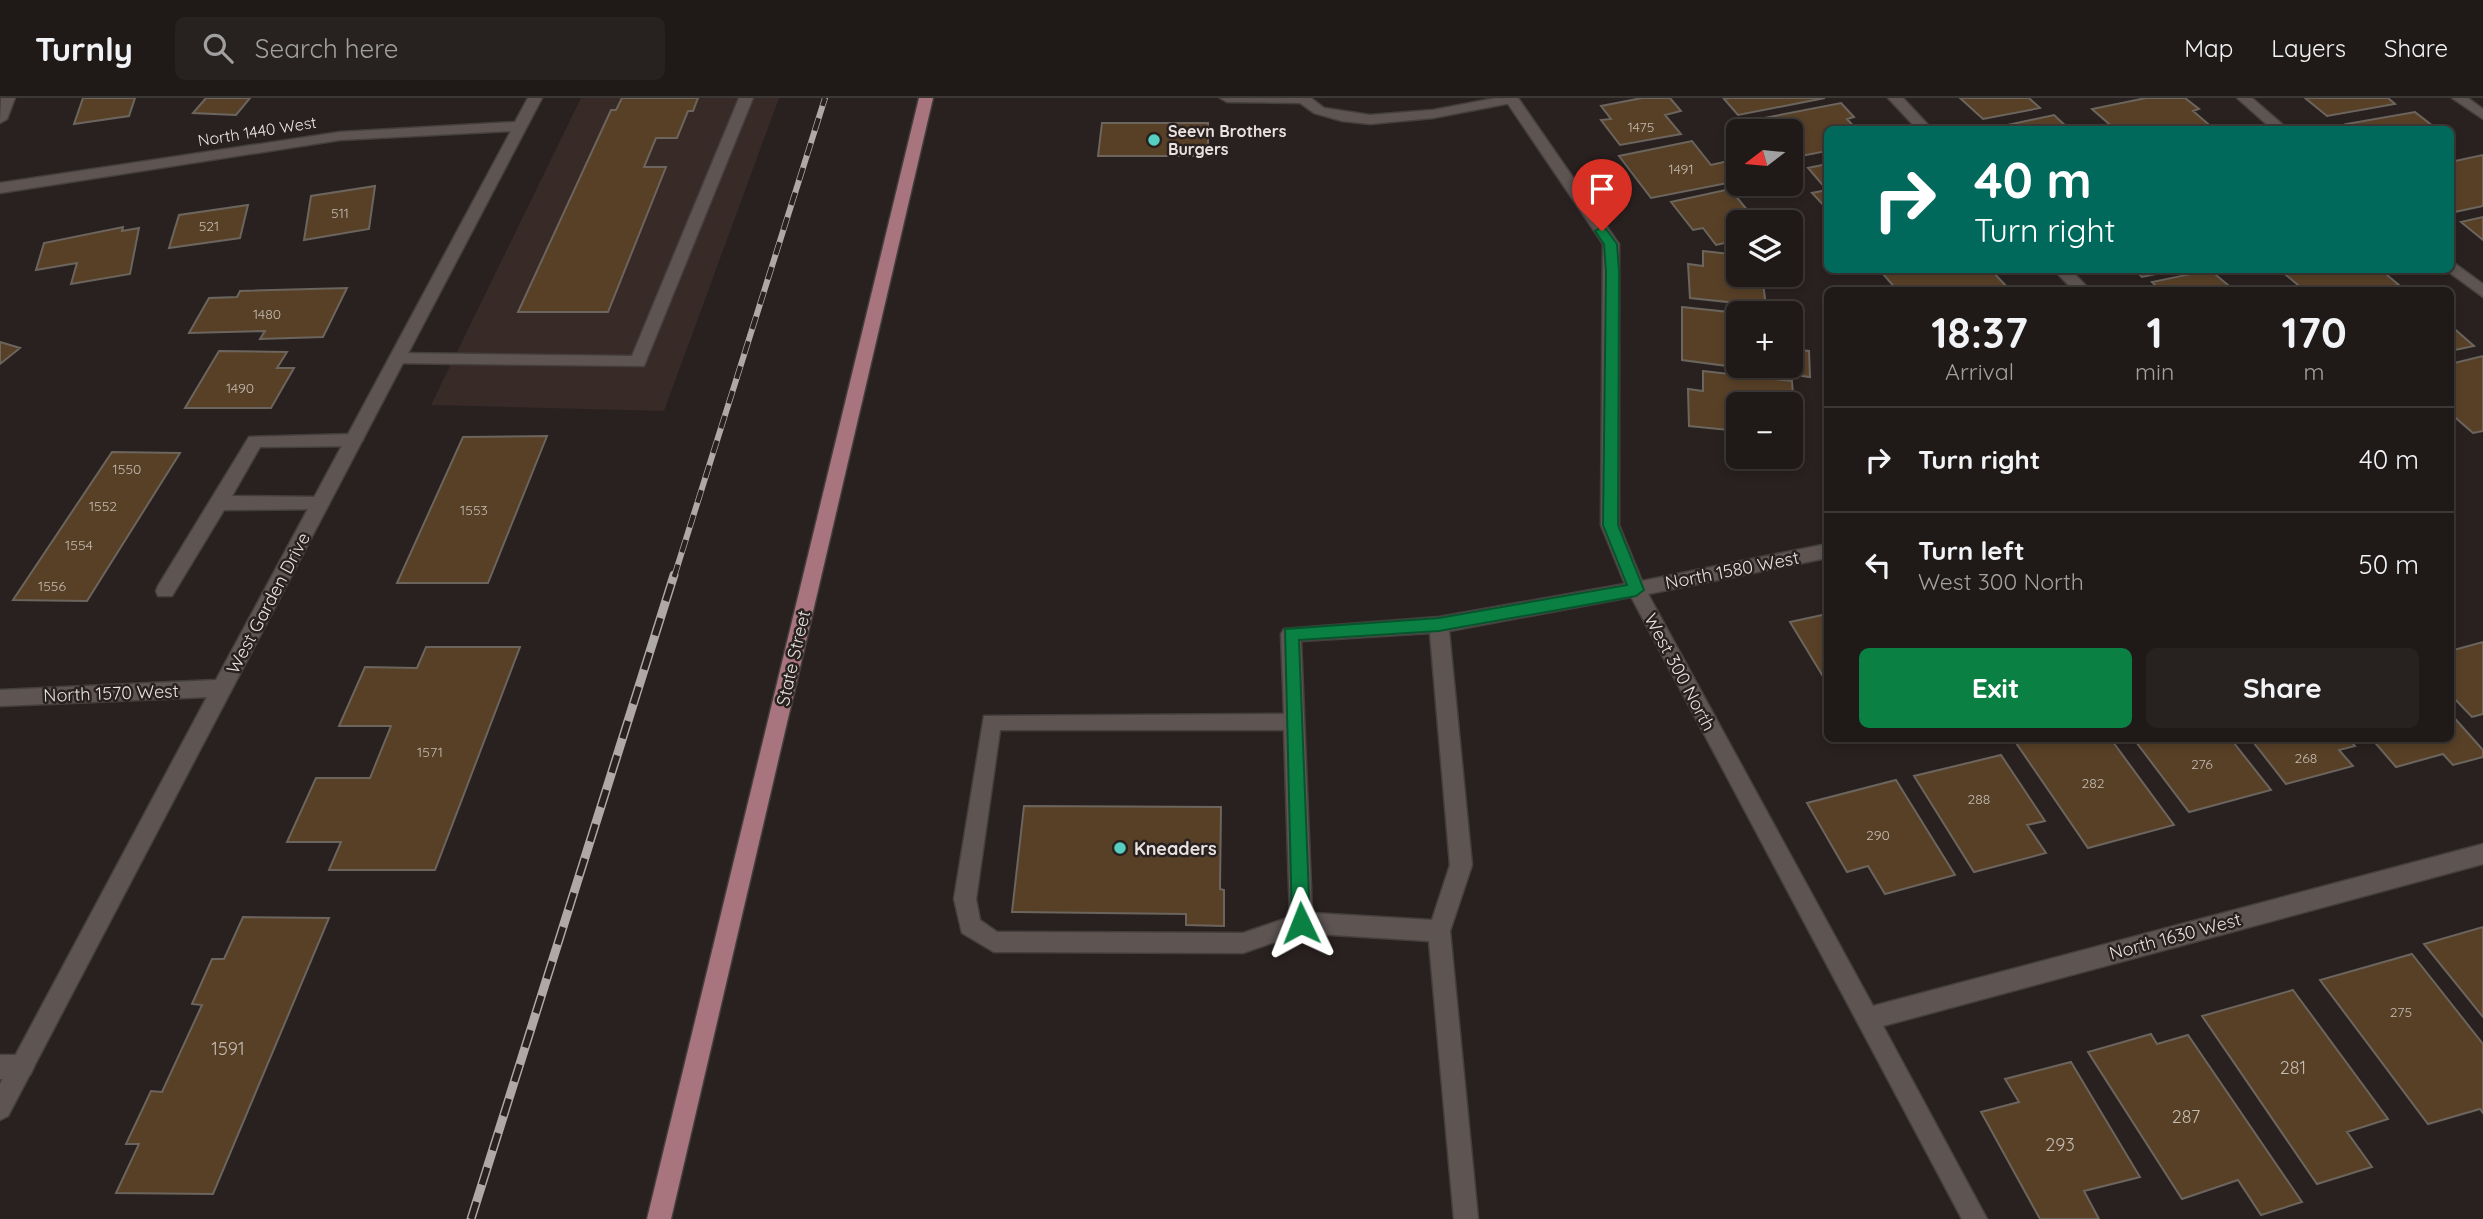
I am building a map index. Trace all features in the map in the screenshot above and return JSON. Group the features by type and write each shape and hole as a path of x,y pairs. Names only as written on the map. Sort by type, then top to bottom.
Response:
{"main road":[{"name":"State Street","path":"659,1219 926,98"}],"street":[{"path":"0,119 8,98"},
{"name":"West Garden Drive","path":"0,1108 11,1067 223,688 535,98"},
{"path":"397,359 638,362 746,98"},
{"path":"1227,98 1301,99 1318,112 1354,118 1431,116 1511,99"},
{"path":"1895,98 1922,126"},
{"path":"2244,98 2278,126"},
{"path":"2459,98 2483,115"},
{"name":"West 300 North","path":"1511,99 1611,244 1610,525 1636,590 1975,1219"},
{"name":"North 1440 West","path":"0,188 340,136 520,126"},
{"path":"2454,268 2483,292"},
{"path":"2065,273 2079,287"},
{"path":"164,591 255,441 354,440"},
{"path":"219,503 320,504"},
{"name":"North 1580 West","path":"1293,722 1291,634 1439,625 1636,590 1824,552"},
{"path":"1439,625 1461,865 1439,930 1466,1219"},
{"name":"North 1570 West","path":"0,698 223,688"},
{"path":"1301,923 1293,722 991,722 964,900 970,926 994,942 1243,943 1301,923 1439,930"},
{"name":"North 1630 West","path":"1867,1019 2483,854"}],"shaded area":[{"path":"581,98 779,98 664,411 431,405"}],"building":[{"path":"83,98 135,98 129,116 74,124"},
{"path":"206,98 250,98 236,115 193,113"},
{"path":"622,98 698,98 693,111 688,111 677,138 656,138 644,167 666,167 608,312 518,312 611,110 616,110"},
{"path":"1642,98 1670,98 1681,111 1665,115 1681,134 1620,145 1601,120 1611,119 1601,106"},
{"path":"1825,98 1738,115 1724,99"},
{"path":"1960,98 2029,98 2040,108 1983,119"},
{"path":"2146,98 2185,98 2199,109 2193,111 2210,126 2111,126 2092,109"},
{"path":"2305,98 2388,98 2395,104 2327,116"},
{"path":"1841,103 1854,117 1847,119 1853,126 1824,126 1824,152 1803,156 1803,119 1759,119"},
{"path":"2415,112 2433,126 2348,126 2346,124"},
{"path":"2054,115 2066,126 2003,126"},
{"name":"Seevn Brothers Burgers","path":"1102,123 1208,123 1208,156 1098,156"},
{"path":"1692,141 1711,165 1726,161 1726,183 1651,198 1619,156"},
{"path":"2483,155 2483,206 2454,212 2454,161"},
{"path":"1824,165 1824,187 1808,168"},
{"path":"375,186 369,229 304,240 311,196"},
{"path":"1726,190 1726,196 1736,196 1747,210 1726,210 1726,243 1716,245 1703,228 1693,230 1671,202"},
{"path":"1824,191 1824,206 1812,193"},
{"path":"248,205 240,238 169,248 179,215"},
{"path":"2483,217 2483,240 2461,222"},
{"path":"123,227 122,231 139,228 130,274 71,284 77,263 36,270 44,243"},
{"path":"1703,251 1726,254 1726,287 1764,287 1765,301 1726,302 1690,298 1688,264 1703,266"},
{"path":"1994,273 2007,287 1894,287 1883,274"},
{"path":"2138,273 2161,273 2142,277"},
{"path":"2196,273 2214,273 2230,287 2157,287 2152,282"},
{"path":"2284,273 2385,273 2399,285 2389,287 2300,287"},
{"path":"347,288 323,337 260,339 265,331 189,333 209,298 237,297 240,291"},
{"path":"1682,307 1726,312 1726,366 1682,360"},
{"path":"2454,328 2474,346 2454,350"},
{"path":"0,342 20,348 0,364"},
{"path":"1803,350 1809,351 1810,377 1803,376"},
{"path":"219,351 287,352 277,368 294,368 271,408 185,408"},
{"path":"2483,356 2483,431 2473,433 2454,416 2454,363"},
{"path":"1703,371 1726,374 1726,378 1792,381 1793,392 1726,392 1726,430 1689,426 1688,389 1703,391"},
{"path":"547,436 488,583 397,583 463,437"},
{"path":"112,452 180,453 87,601 13,600"},
{"path":"1824,615 1824,678 1790,622"},
{"path":"2483,642 2483,714 2472,717 2454,698 2454,650"},
{"path":"426,647 520,647 435,870 329,870 341,842 287,842 316,778 370,778 391,726 339,726 365,667 417,668"},
{"path":"2454,717 2483,750 2483,757 2453,765 2443,754 2396,767 2374,742 2454,742"},
{"path":"2015,742 2113,742 2174,825 2088,848"},
{"path":"2136,742 2233,742 2271,790 2189,812"},
{"path":"2253,742 2352,742 2355,746 2339,750 2353,766 2286,784"},
{"path":"2001,755 2045,821 2027,825 2046,853 1974,872 1914,776"},
{"path":"1896,780 1955,875 1885,894 1868,866 1847,872 1807,803"},
{"name":"Kneaders","path":"1024,806 1221,807 1220,889 1224,890 1224,926 1186,925 1186,914 1012,912"},
{"path":"243,917 329,918 213,1194 116,1193 139,1144 126,1144 151,1091 162,1092 202,1005 192,1004 212,959 224,959"},
{"path":"2483,927 2483,1017 2424,944"},
{"path":"2412,954 2483,1044 2483,1113 2480,1109 2428,1124 2320,980"},
{"path":"2293,990 2388,1119 2347,1132 2372,1167 2317,1184 2202,1016"},
{"path":"2151,1034 2157,1044 2188,1035 2302,1202 2261,1215 2238,1180 2182,1199 2088,1052"},
{"path":"2071,1062 2140,1177 2084,1191 2099,1219 2040,1219 1981,1112 2019,1102 2005,1079"}],"railway":[{"path":"674,577 825,98"},
{"path":"471,1219 674,575"}],"place":[{"name":"Seevn Brothers Burgers","path":"1154,140"},
{"name":"Kneaders","path":"1120,848"}],"route":[{"path":"1301,923 1291,634 1439,625 1636,590 1610,525 1613,272 1611,244 1602,231"}]}
